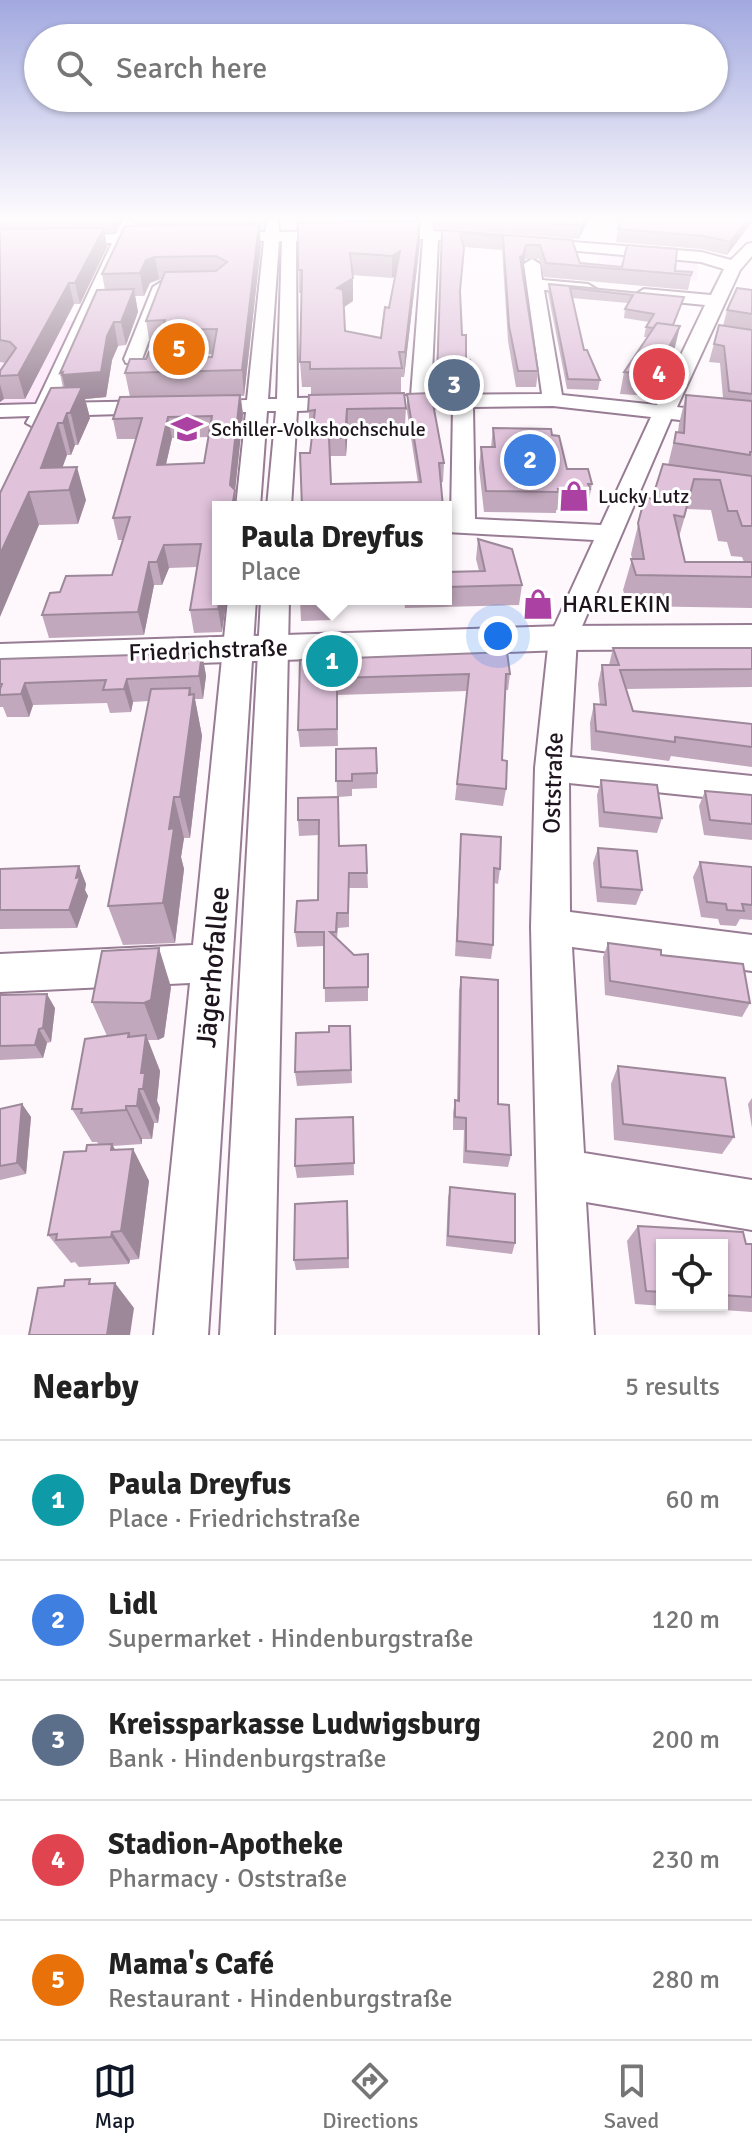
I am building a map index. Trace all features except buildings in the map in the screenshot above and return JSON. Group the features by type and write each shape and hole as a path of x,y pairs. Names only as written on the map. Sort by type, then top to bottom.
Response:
{"main road":[{"name":"Friedrichstraße","path":"0,657 563,638 752,637"}],"street":[{"path":"30,438 100,304 103,280"},
{"path":"248,501 255,406 276,280"},
{"path":"279,501 287,405 285,280"},
{"path":"421,401 425,280"},
{"path":"533,280 553,400"},
{"name":"Oststraße","path":"567,1335 551,927 552,768 563,638 663,411 707,333 727,280"},
{"path":"535,284 598,290"},
{"path":"133,359 145,304 159,287 174,287"},
{"path":"629,293 742,298"},
{"path":"463,400 454,525 609,533"},
{"path":"0,411 553,400 752,422"},
{"path":"633,478 663,482"},
{"name":"Jägerhofallee","path":"244,605 256,648 247,1335"},
{"name":"Jägerhofallee","path":"181,1335 212,963 256,648 273,605"},
{"path":"552,768 752,789"},
{"path":"551,927 752,953"},
{"path":"0,973 212,963"},
{"path":"561,1174 752,1205"}],"shaded area":[{"path":"77,321 34,407 0,408 0,322"}],"place":[{"name":"Mama's Café","path":"179,349"},
{"name":"Stadion-Apotheke","path":"659,374"},
{"name":"Kreissparkasse Ludwigsburg","path":"454,385"},
{"name":"Schiller-Volkshochschule","path":"187,429"},
{"name":"Lidl","path":"530,460"},
{"name":"Lucky Lutz","path":"574,496"},
{"name":"HARLEKIN","path":"538,604"},
{"name":"Paula Dreyfus","path":"332,661"}]}
